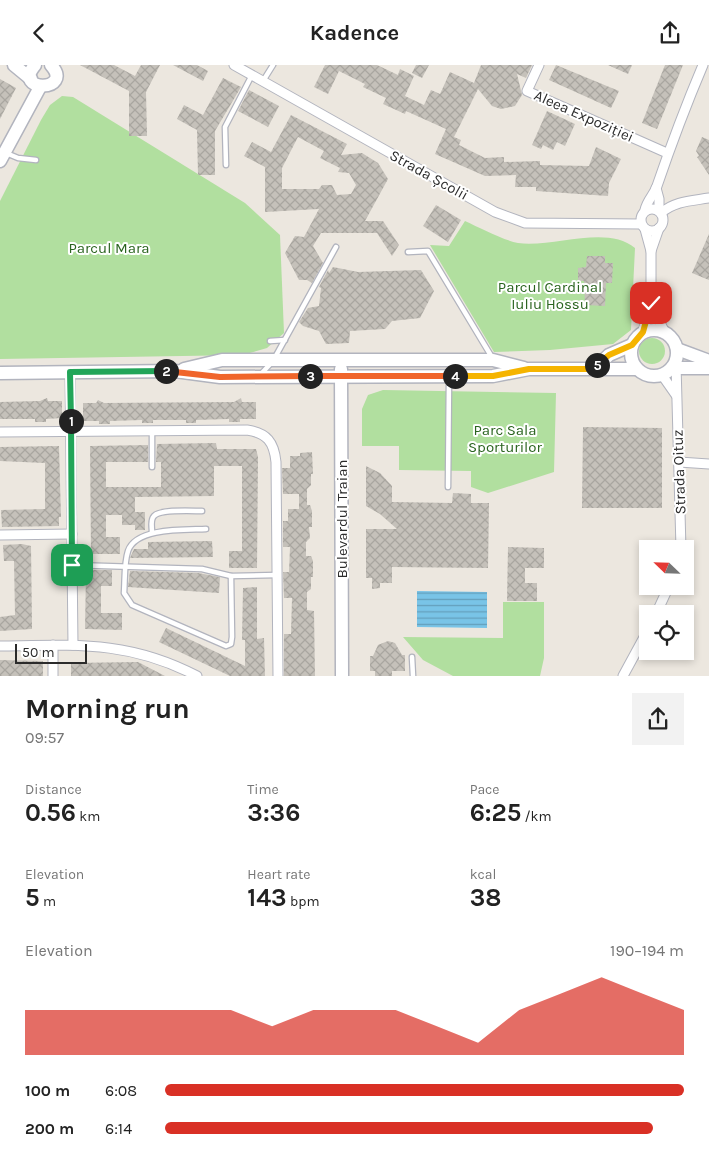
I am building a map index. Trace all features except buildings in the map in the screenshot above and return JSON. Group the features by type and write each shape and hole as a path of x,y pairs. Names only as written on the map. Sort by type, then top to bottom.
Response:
{"main road":[{"path":"14,65 35,83 48,86 54,81 55,73 52,65"},
{"path":"2,156 35,83 31,71 35,65"},
{"path":"594,369 609,355 632,345 643,332 655,329 664,331 673,338 678,349 709,361"},
{"path":"632,345 631,358 637,369"},
{"path":"671,368 678,349"},
{"path":"175,371 222,360 341,362 493,360 529,369"},
{"name":"Bulevardul Traian","path":"341,362 342,676"},
{"path":"0,373 175,371 220,377 450,377 493,376 529,369 637,369 649,376 671,368 709,368"}],"street":[{"name":"Strada Școlii","path":"234,65 494,212 515,221 643,226"},
{"name":"Aleea Expoziției","path":"539,65 527,91 667,153"},
{"path":"643,332 651,303 651,251 641,216 649,197 656,188 667,153 703,65"},
{"path":"651,251 663,219 656,188"},
{"path":"660,212 669,205 709,198"},
{"path":"645,210 652,208 660,212"},
{"path":"643,226 652,231 659,228"},
{"path":"651,303 664,331"},
{"path":"671,368 676,395"},
{"name":"Strada Oituz","path":"671,368 676,395 681,540"},
{"path":"70,372 73,645"},
{"path":"0,432 247,430 259,432 269,437 274,449 276,462 278,676"},
{"path":"679,462 709,464"},
{"path":"0,535 72,534"},
{"path":"0,645 73,645 112,648 142,653 172,663 197,676"},
{"path":"53,645 53,676"},
{"path":"623,676 639,647"}],"lane":[{"path":"263,81 273,65"},
{"path":"226,165 225,127 252,75"},
{"path":"2,156 36,160"},
{"path":"257,377 266,371 273,361 336,247"},
{"path":"408,252 428,251 459,300 493,360"},
{"path":"270,341 285,340"},
{"path":"448,487 450,377"},
{"path":"152,431 152,467"},
{"path":"152,532 152,520 155,515 161,512 202,511"},
{"path":"206,529 152,532 132,544 128,550 124,593 132,605 226,646 231,644 232,637 232,576"},
{"path":"72,565 202,569 232,576 277,575"},
{"path":"412,657 413,676"}],"green space":[{"name":"Parcul Mara","path":"62,96 73,97 245,203 280,235 284,333 267,348 243,355 0,359 0,201 41,120 50,105"},
{"name":"Parcul Cardinal Iuliu Hossu","path":"465,221 499,237 518,243 547,243 595,237 623,241 635,248 631,330 613,344 550,350 494,352 430,245 449,246"},
{"path":"652,338 661,342 665,351 661,360 652,364 643,360 639,351 643,342"},
{"name":"Parc Sala Sporturilor","path":"383,390 556,393 554,472 488,493 471,487 471,471 399,470 399,446 362,446 362,409 368,395"},
{"path":"503,602 544,602 544,658 540,676 453,676 423,660 403,637 503,638"}],"water":[{"path":"417,591 487,592 487,628 417,627"}],"route":[{"path":"72,565 70,372 175,371 220,377 493,376 529,369 594,369 609,355 632,345 634,340 643,332 651,303"}]}
